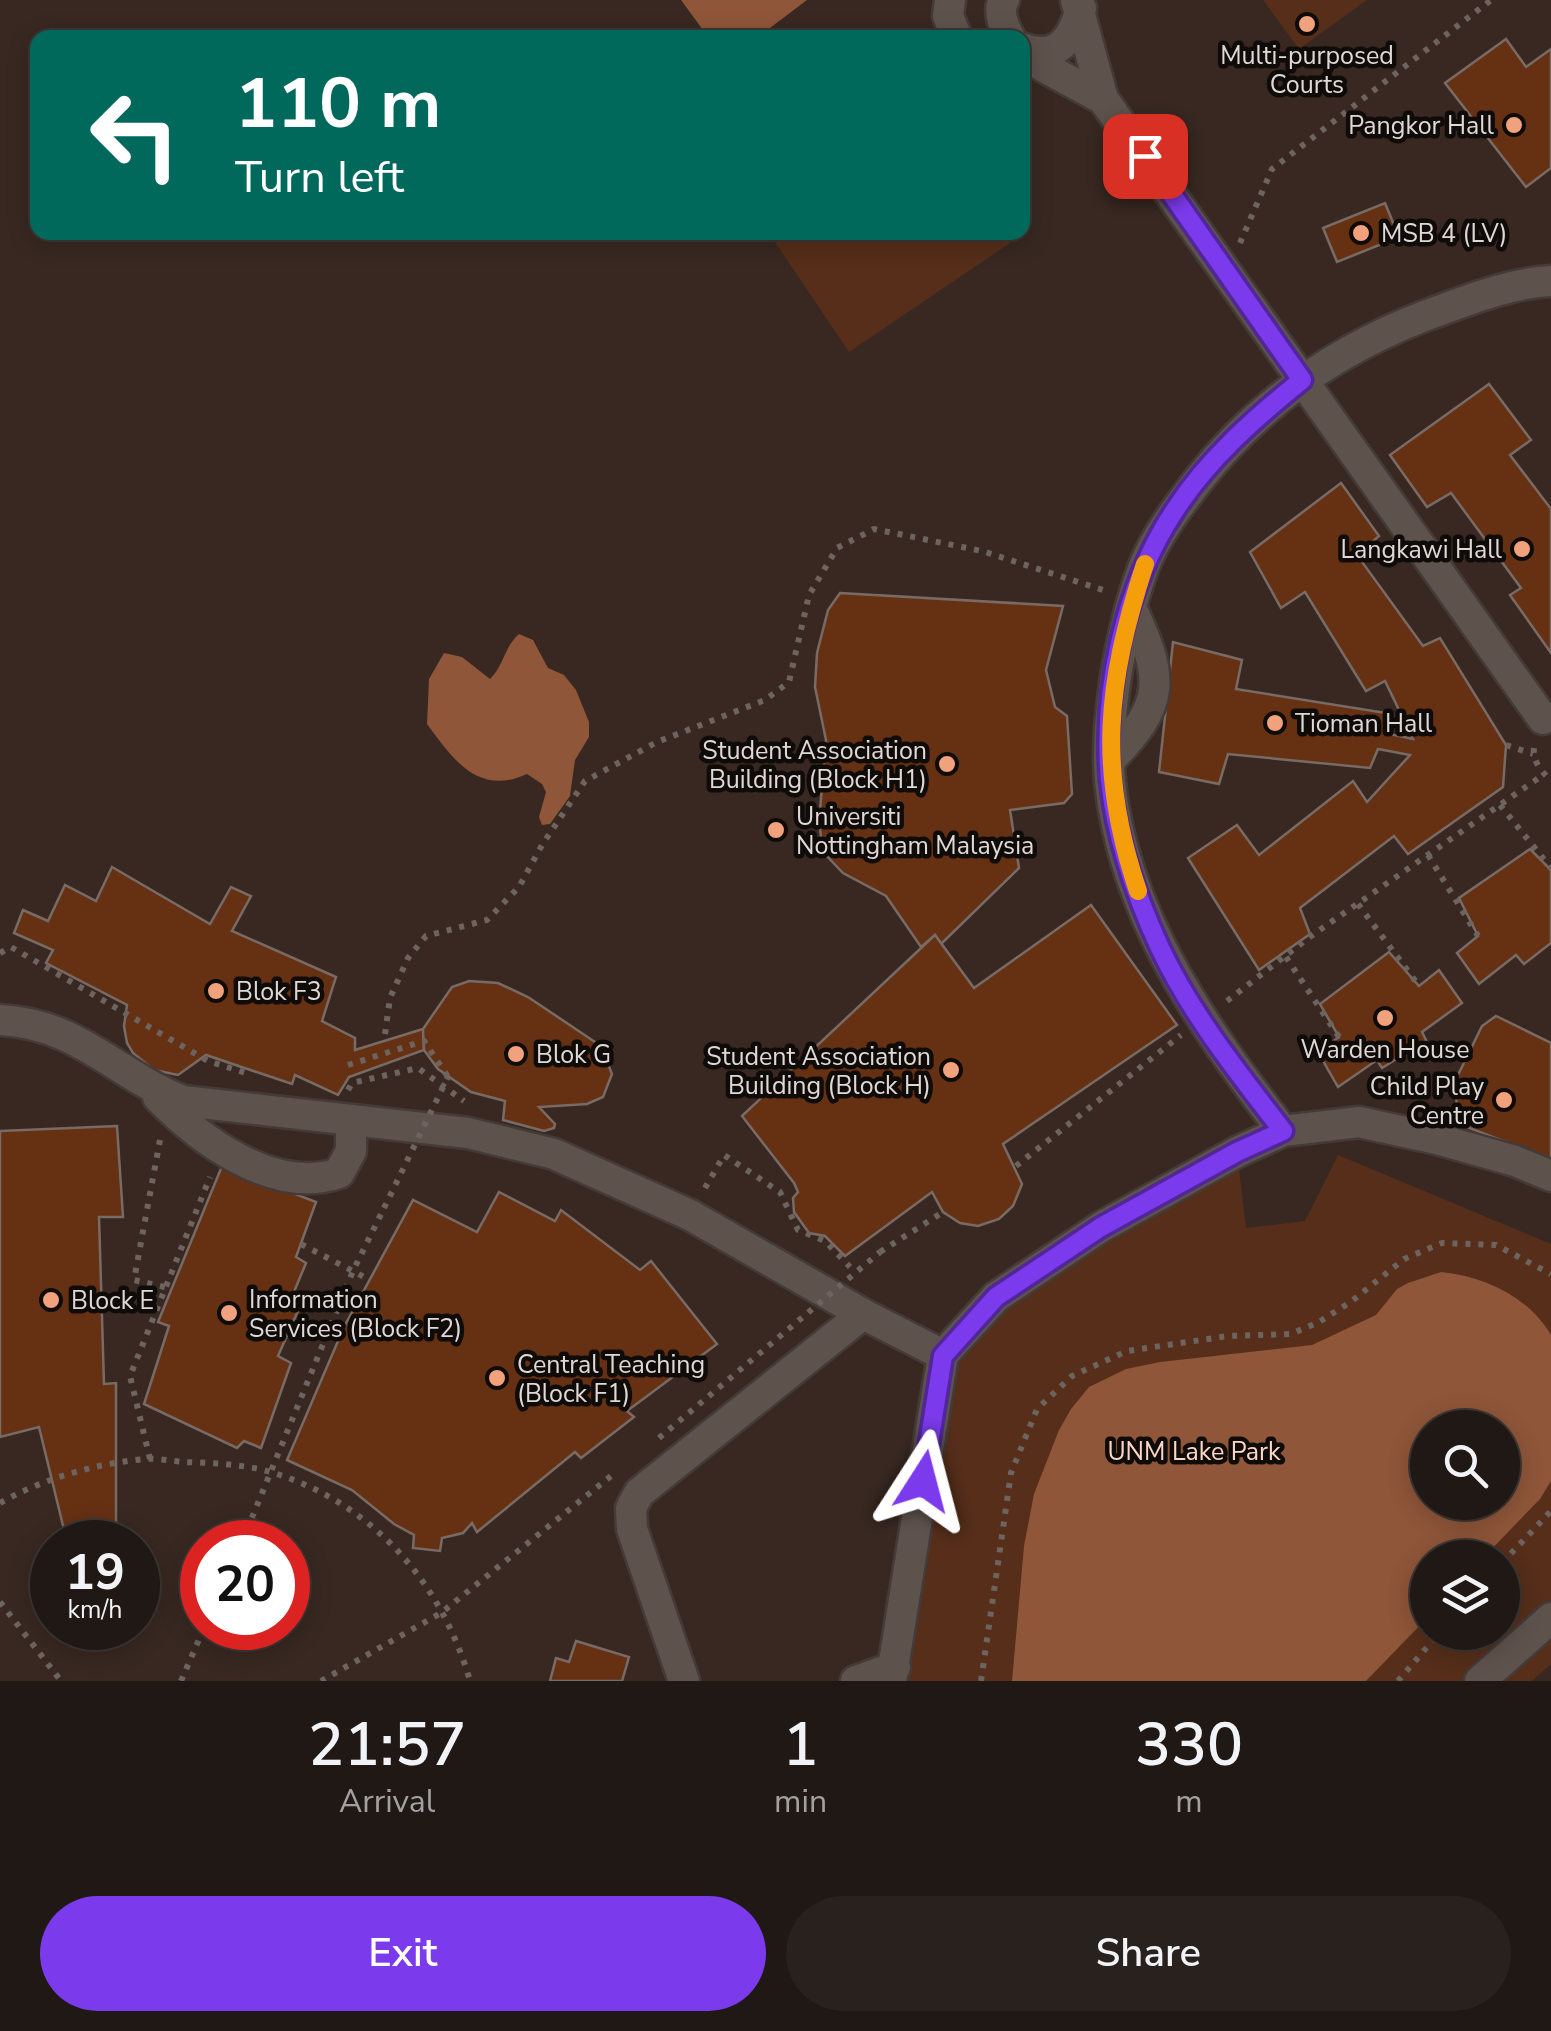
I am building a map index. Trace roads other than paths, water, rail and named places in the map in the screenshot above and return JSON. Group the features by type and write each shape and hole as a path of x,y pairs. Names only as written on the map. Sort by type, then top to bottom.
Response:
{"lane":[{"path":"950,0 948,16 954,30"},
{"path":"1004,0 1001,5 1006,30"},
{"path":"1030,57 1054,52 1073,35 1080,4"},
{"path":"1080,4 1104,98 1543,719"},
{"path":"1030,58 1104,98"},
{"path":"1283,1131 1179,984 1142,904 1122,844 1110,761 1112,707 1145,563 1175,510 1214,460 1254,418 1302,380 1362,343 1408,322 1472,298 1551,281"},
{"path":"0,1020 50,1026 79,1040 222,1148 274,1174 320,1180 339,1173 351,1151 351,1121"},
{"path":"158,1096 468,1133 554,1154 690,1215 943,1356"},
{"path":"856,1681 893,1674 943,1356 996,1297 1086,1237 1237,1152 1283,1131 1359,1122 1436,1139 1551,1176"},
{"path":"684,1681 632,1529 631,1508 638,1493 863,1314"},
{"path":"1480,1681 1551,1618"}],"place":[{"name":"Multi-purposed Courts","path":"1307,24"},
{"name":"Pangkor Hall","path":"1514,125"},
{"name":"MSB 4 (LV)","path":"1361,233"},
{"name":"Langkawi Hall","path":"1522,549"},
{"name":"Tioman Hall","path":"1275,723"},
{"name":"Student Association Building (Block H1)","path":"947,764"},
{"name":"Universiti Nottingham Malaysia","path":"776,830"},
{"name":"Blok F3","path":"216,991"},
{"name":"Warden House","path":"1385,1018"},
{"name":"Blok G","path":"516,1054"},
{"name":"Student Association Building (Block H)","path":"951,1070"},
{"name":"Child Play Centre","path":"1504,1100"},
{"name":"Block E","path":"51,1300"},
{"name":"Information Services (Block F2)","path":"229,1313"},
{"name":"Central Teaching (Block F1)","path":"497,1378"}],"park label":[{"name":"UNM Lake Park","path":"1194,1451"}]}
